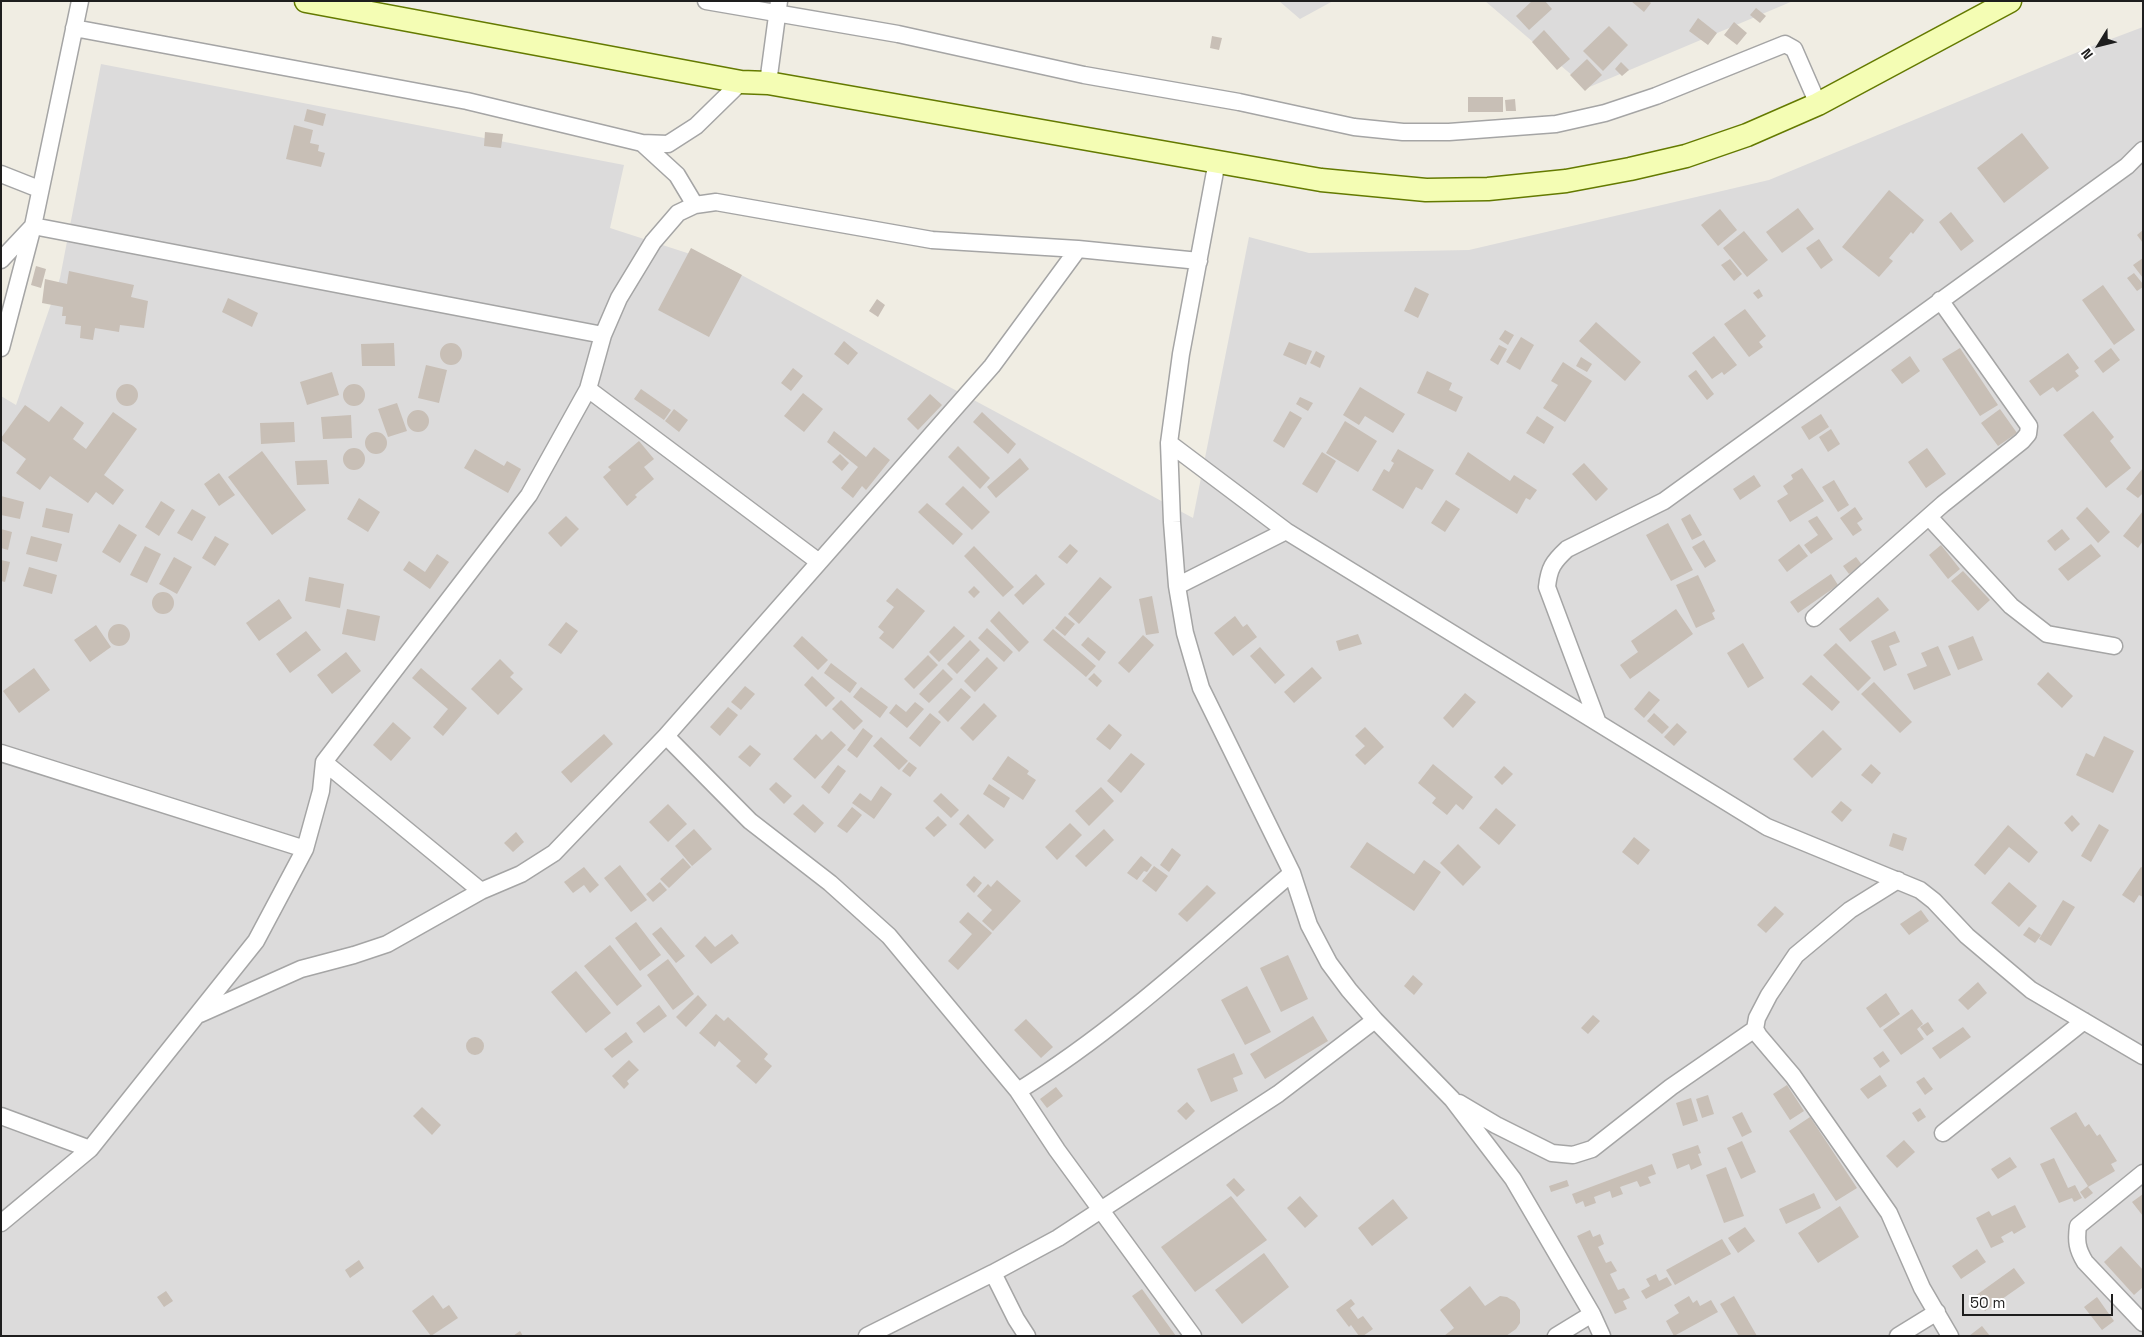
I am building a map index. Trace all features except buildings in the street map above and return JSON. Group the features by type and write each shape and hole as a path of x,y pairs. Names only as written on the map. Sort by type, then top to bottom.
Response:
{"main road":[{"path":"306,1 741,82 768,83 1321,180 1367,186 1426,190 1488,189 1566,181 1686,156 1747,135 1818,104 2010,1"}],"street":[{"path":"1,348 33,226 39,188 80,1"},
{"path":"706,1 778,7 1084,75 1239,102 1354,127 1403,132 1449,132 1556,124 1605,113 1656,96 1785,44 1794,49 1818,104"},
{"path":"768,83 778,7"},
{"path":"74,28 466,101 642,143 668,144 675,140 696,126 741,82"},
{"path":"642,143 677,176 695,205"},
{"path":"1598,723 1547,587 1548,576 1554,561 1568,549 1664,501 2127,166 2143,150"},
{"path":"1217,161 1181,354 1169,443 1177,586 1185,633 1201,688 1292,873 1309,926 1329,963 1375,1020 1452,1099 1513,1179 1592,1314 1602,1336"},
{"path":"1,174 39,188"},
{"path":"1,1223 90,1149 256,941 305,849 321,790 324,762 529,495 588,389 603,334 619,298 653,242 678,213 695,205 716,202 932,240 1199,261"},
{"path":"1,260 33,226"},
{"path":"33,226 603,334"},
{"path":"198,1015 301,969 387,944 481,892 521,874 554,853 666,736 992,366 1078,250"},
{"path":"1814,618 1929,517 2028,434 2028,426 1940,300"},
{"path":"588,389 819,562"},
{"path":"1169,443 1286,532 1767,827 1920,890 1934,901 1967,936 2032,990 2143,1056"},
{"path":"1929,517 2011,606 2046,634 2114,646"},
{"path":"1177,586 1286,532"},
{"path":"666,736 750,821 830,883 889,936 1018,1090 1057,1150 1193,1336"},
{"path":"1,753 305,849"},
{"path":"324,762 481,892"},
{"path":"1018,1090 1046,1073 1140,1002 1292,873"},
{"path":"1898,880 1850,910 1796,955 1765,1002 1757,1018 1756,1029 1759,1036 1793,1076 1889,1213 1922,1288 1950,1336"},
{"path":"867,1336 994,1273 1058,1238 1278,1094 1375,1020"},
{"path":"1943,1133 2084,1021"},
{"path":"1452,1099 1496,1125 1552,1153 1573,1155 1592,1149 1671,1086 1756,1029"},
{"path":"1,1116 90,1149"},
{"path":"2143,1173 2078,1226 2076,1239 2078,1250 2085,1262 2143,1323"},
{"path":"994,1273 1016,1319 1027,1336"},
{"path":"1898,1336 1937,1312"},
{"path":"1556,1336 1592,1314"}],"shaded area":[{"path":"1279,1 1333,1 1300,19"},
{"path":"1485,1 1793,1 1587,88"},
{"path":"2143,27 2143,1336 1,1336 1,396 16,405 60,278 101,64 624,165 610,228 721,264 1193,518 1249,237 1309,253 1469,250 1769,180 2090,47"}]}
